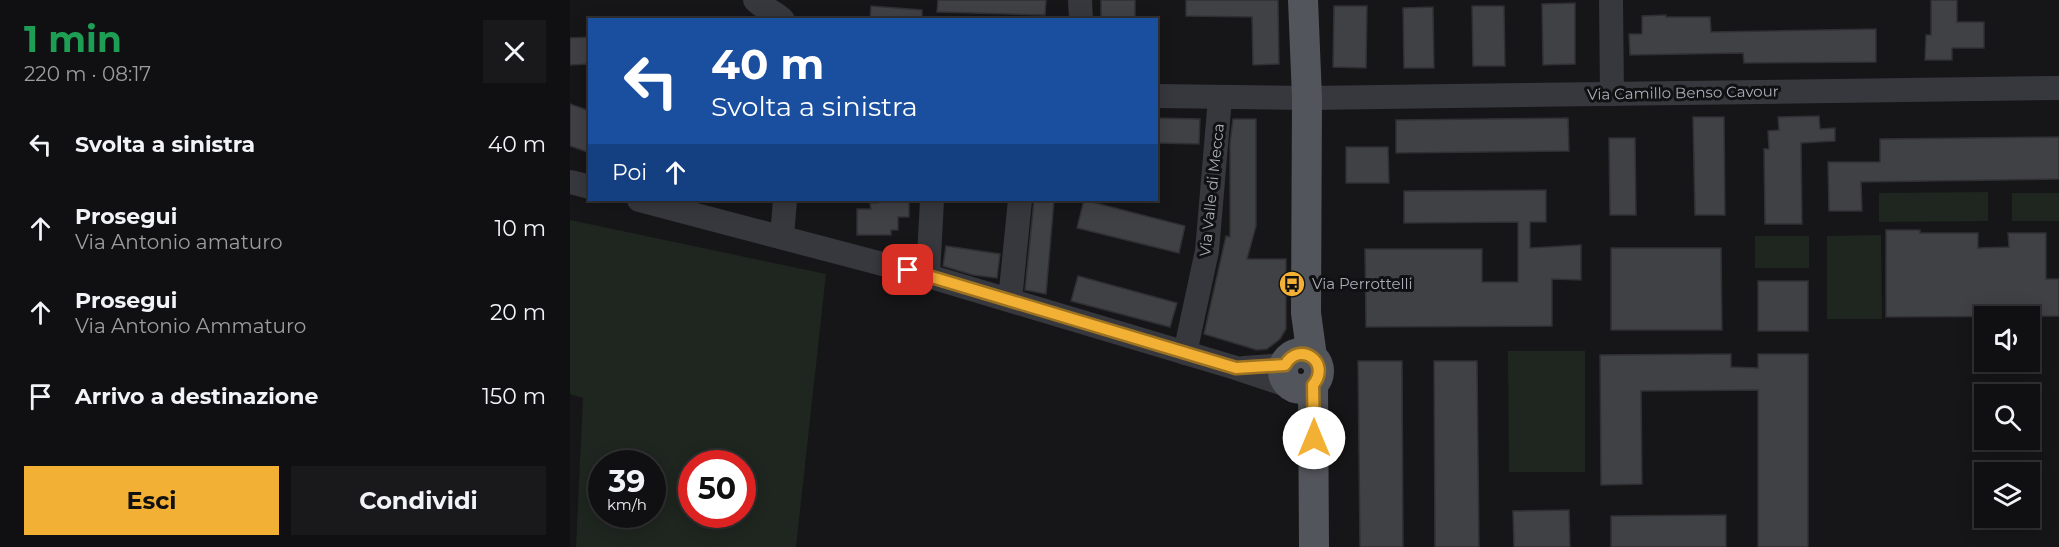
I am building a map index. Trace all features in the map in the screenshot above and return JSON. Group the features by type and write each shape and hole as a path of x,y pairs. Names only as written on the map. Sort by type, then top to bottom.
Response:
{"main road":[{"path":"1303,0 1306,98 1306,313 1300,373 1315,417 1314,547"}],"street":[{"path":"755,0 781,18"},
{"path":"1080,0 1081,18"},
{"path":"1611,0 1612,94"},
{"name":"Via Camillo Benso Cavour","path":"1158,96 1306,98 2059,88"},
{"name":"Via Valle di Mecca","path":"1185,353 1208,251 1220,98"},
{"path":"570,182 588,186"},
{"path":"643,201 928,276 1236,368 1300,373"},
{"path":"782,236 785,201"},
{"path":"928,276 932,201"},
{"path":"1010,300 1020,201"}],"shaded area":[{"path":"1988,192 1988,221 1879,222 1879,193"},
{"path":"2012,193 2059,193 2059,221 2012,221"},
{"path":"570,220 826,274 796,547 576,547 583,398 570,394"},
{"path":"1881,235 1882,319 1827,319 1827,236"},
{"path":"1755,236 1809,236 1809,268 1755,268"},
{"path":"1508,351 1585,351 1585,472 1509,472"}],"building":[{"path":"938,0 1046,0 1045,15 937,12"},
{"path":"1101,0 1135,0 1135,18 1101,18"},
{"path":"1186,0 1278,0 1279,64 1253,65 1252,17 1186,16"},
{"path":"1931,0 1957,0 1957,22 1984,22 1984,48 1952,48 1952,60 1925,60 1926,35 1931,35"},
{"path":"1575,3 1575,64 1543,65 1542,4"},
{"path":"871,6 922,10 922,18 870,18"},
{"path":"1334,6 1367,6 1366,68 1333,67"},
{"path":"1472,6 1504,6 1505,66 1473,66"},
{"path":"1433,7 1434,68 1404,68 1403,8"},
{"path":"1666,15 1666,17 1710,17 1711,32 1876,29 1876,62 1744,63 1743,53 1630,55 1629,34 1642,34 1642,16"},
{"path":"588,37 588,64 570,65 570,38"},
{"path":"570,104 588,110 588,152 570,146"},
{"path":"1819,116 1820,129 1835,128 1835,141 1801,143 1802,224 1765,224 1764,149 1769,149 1768,131 1779,130 1778,117"},
{"path":"1693,117 1724,117 1725,215 1695,215"},
{"path":"1158,118 1200,119 1199,144 1158,143"},
{"path":"1568,118 1569,151 1396,153 1396,120"},
{"path":"1233,119 1256,119 1256,226 1247,259 1286,259 1286,329 1280,339 1267,349 1257,350 1204,334 1226,236 1230,237 1230,143"},
{"path":"2059,137 2059,179 1861,182 1862,211 1829,211 1828,162 1880,162 1880,139"},
{"path":"1609,138 1635,138 1636,215 1610,215"},
{"path":"1346,147 1388,147 1389,183 1346,183"},
{"path":"1546,190 1546,222 1530,222 1530,248 1581,245 1581,280 1552,279 1552,326 1366,327 1365,249 1482,249 1482,282 1518,282 1518,222 1404,223 1404,191"},
{"path":"878,201 909,201 909,217 898,217 898,230 891,230 891,235 857,235 857,209 871,209 870,203 878,203"},
{"path":"1034,201 1054,201 1046,294 1025,290"},
{"path":"1084,201 1185,226 1179,253 1077,228"},
{"path":"1886,230 1920,230 1920,233 1978,233 1978,248 2009,247 2008,233 2046,233 2046,279 2059,279 2059,316 2040,316 2040,306 1974,306 1974,316 1886,317"},
{"path":"946,246 1000,254 997,278 973,275 943,266"},
{"path":"1611,248 1721,248 1722,330 1611,330"},
{"path":"1078,276 1177,303 1170,327 1071,301"},
{"path":"1758,281 1808,281 1808,331 1758,331"},
{"path":"1731,354 1731,367 1758,368 1758,354 1808,354 1808,547 1758,547 1758,390 1641,391 1642,484 1601,485 1600,355"},
{"path":"1358,361 1402,361 1403,547 1360,547"},
{"path":"1434,361 1477,361 1479,547 1435,547"},
{"path":"1569,510 1570,547 1514,547 1513,511"},
{"path":"1726,515 1726,547 1611,547 1611,516"}],"place":[{"name":"Via Perrottelli","path":"1292,284"}],"route":[{"path":"908,270 1236,368 1285,365 1289,358 1297,354 1310,356 1318,363 1319,370 1317,380 1313,385 1314,438"}]}
